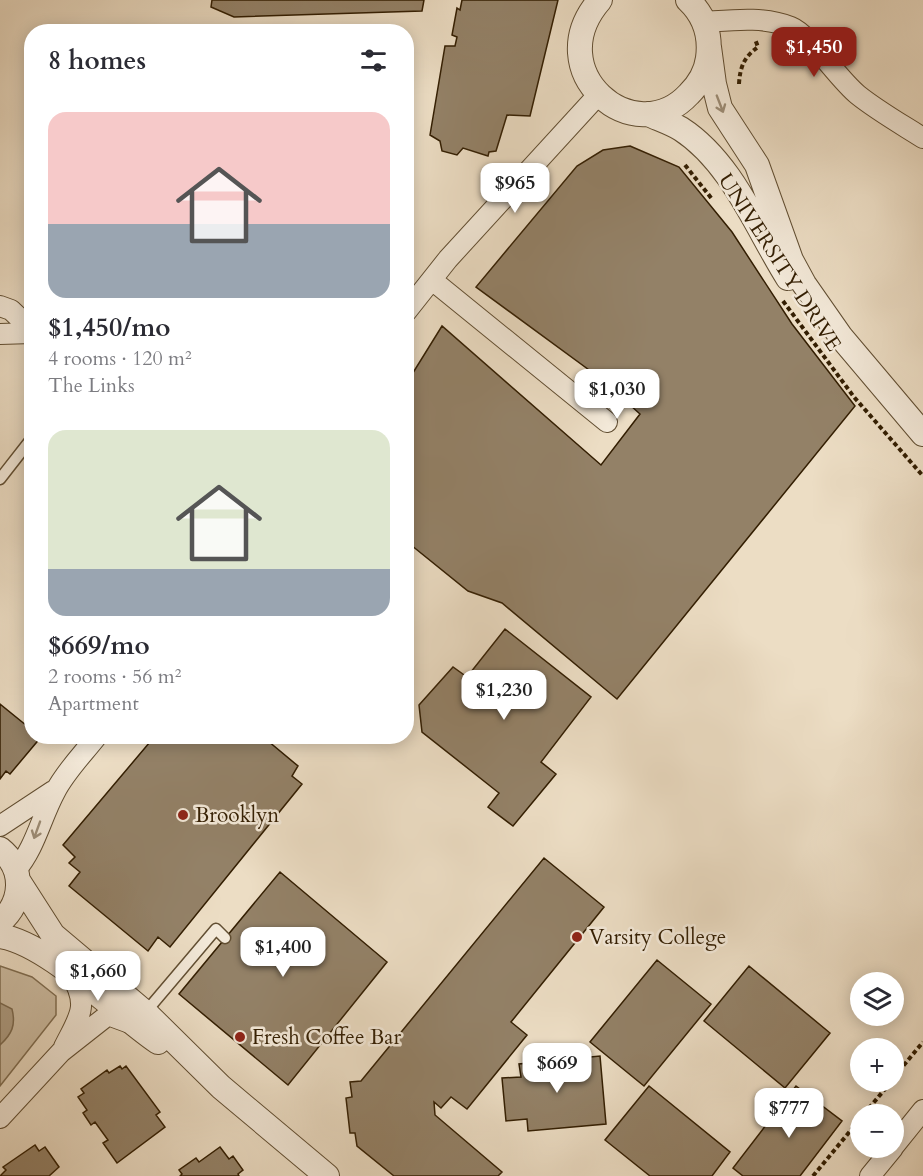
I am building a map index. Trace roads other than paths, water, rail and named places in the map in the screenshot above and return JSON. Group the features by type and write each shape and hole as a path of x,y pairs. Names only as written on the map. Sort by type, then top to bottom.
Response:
{"street":[{"path":"414,302 598,95 585,77 579,55 580,33 589,13 600,0"},
{"path":"689,0 704,22 770,20 793,27 811,43 826,64 858,95 923,138"},
{"name":"UNIVERSITY DRIVE","path":"704,22 720,108 757,165 791,260 804,284 841,337 923,434"},
{"path":"648,114 667,109 684,100 698,85 706,67 709,47"},
{"name":"UNIVERSITY DRIVE","path":"598,95 612,106 630,112 648,114 681,129 709,153 732,184 822,333 923,453"},
{"path":"432,280 607,422"},
{"path":"0,306 11,310 24,323"},
{"path":"0,334 24,332"},
{"path":"0,922 11,911 17,897 17,876 28,856 38,826 56,789 91,744"},
{"path":"0,826 56,789"},
{"path":"0,849 10,859 17,876 53,935 135,1020"},
{"path":"0,936 45,953 221,1087 327,1176"},
{"path":"61,1052 80,1015 82,994 71,975"},
{"path":"0,1118 61,1052 108,1015 135,1020"},
{"path":"904,1134 923,1110"},
{"path":"870,1176 885,1158"}],"lane":[{"path":"0,479 24,448"},
{"path":"135,1020 216,929 225,938"}],"place":[{"name":"Brooklyn","path":"183,815"},
{"name":"Varsity College","path":"577,937"},
{"name":"Fresh Coffee Bar","path":"240,1037"}]}
